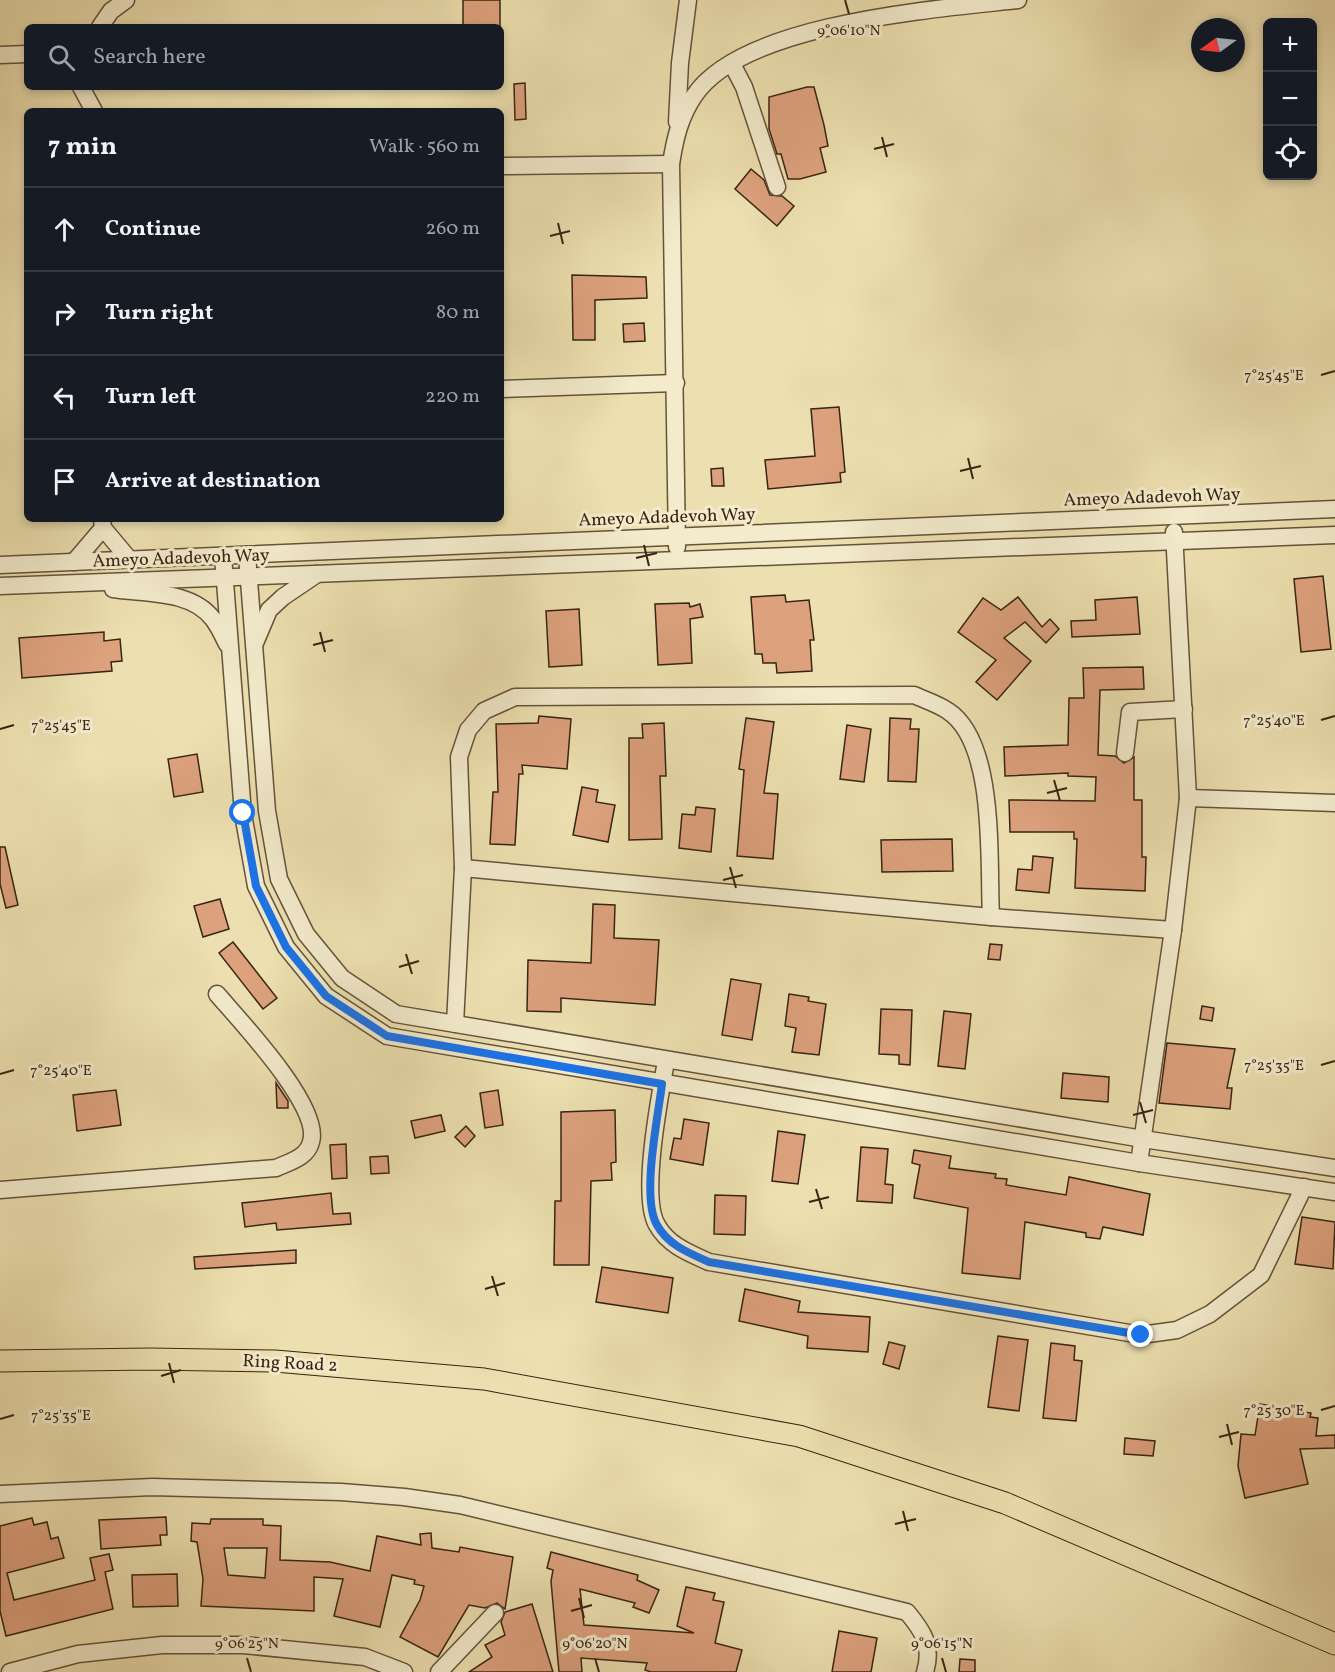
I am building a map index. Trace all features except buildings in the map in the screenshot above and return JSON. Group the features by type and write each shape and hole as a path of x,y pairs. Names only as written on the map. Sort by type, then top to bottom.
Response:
{"main road":[{"name":"Ring Road 2","path":"0,1361 151,1359 275,1361 484,1379 799,1436 1005,1503 1335,1644"}],"street":[{"path":"102,24 111,11 126,0"},
{"path":"677,560 671,164 677,127 680,63 688,0"},
{"path":"677,127 695,94 719,70 768,44 809,33 907,13 1018,0"},
{"path":"0,56 24,54"},
{"path":"732,64 744,87 777,187"},
{"path":"504,166 671,164"},
{"path":"504,390 676,383"},
{"name":"Ameyo Adadevoh Way","path":"0,565 1335,510"},
{"path":"1139,1163 1173,930 1188,798 1173,516"},
{"path":"75,562 103,523 129,559"},
{"name":"Ameyo Adadevoh Way","path":"0,586 1335,535"},
{"path":"247,555 267,811 279,879 306,934 342,978 396,1014 666,1061 1335,1168"},
{"path":"223,556 243,813 256,886 286,947 326,996 387,1036 1139,1163 1335,1192"},
{"path":"254,647 269,610 283,597 317,574"},
{"path":"64,583 181,598 195,603 213,618 230,649"},
{"path":"455,1024 463,867 459,757 468,730 484,711 515,697 914,695 949,712 972,739 984,775 991,916"},
{"path":"1125,753 1130,712 1184,709"},
{"path":"1188,798 1335,803"},
{"path":"463,867 991,916 1173,930"},
{"path":"0,1190 276,1168 301,1157 311,1142 311,1123 306,1107 287,1079 218,994"},
{"path":"666,1061 649,1197 656,1225 678,1248 709,1262 1141,1335 1177,1330 1186,1326 1210,1314 1261,1275 1304,1186"},
{"path":"0,1494 152,1487 341,1492 460,1505 907,1612 925,1634 927,1664 925,1672"},
{"path":"439,1672 495,1613"},
{"path":"10,1672 78,1654 162,1645 243,1645 365,1657 404,1672"}],"route":[{"path":"243,813 256,886 286,947 326,996 387,1036 662,1084 649,1197 656,1225 678,1248 709,1262 1141,1335"}]}
